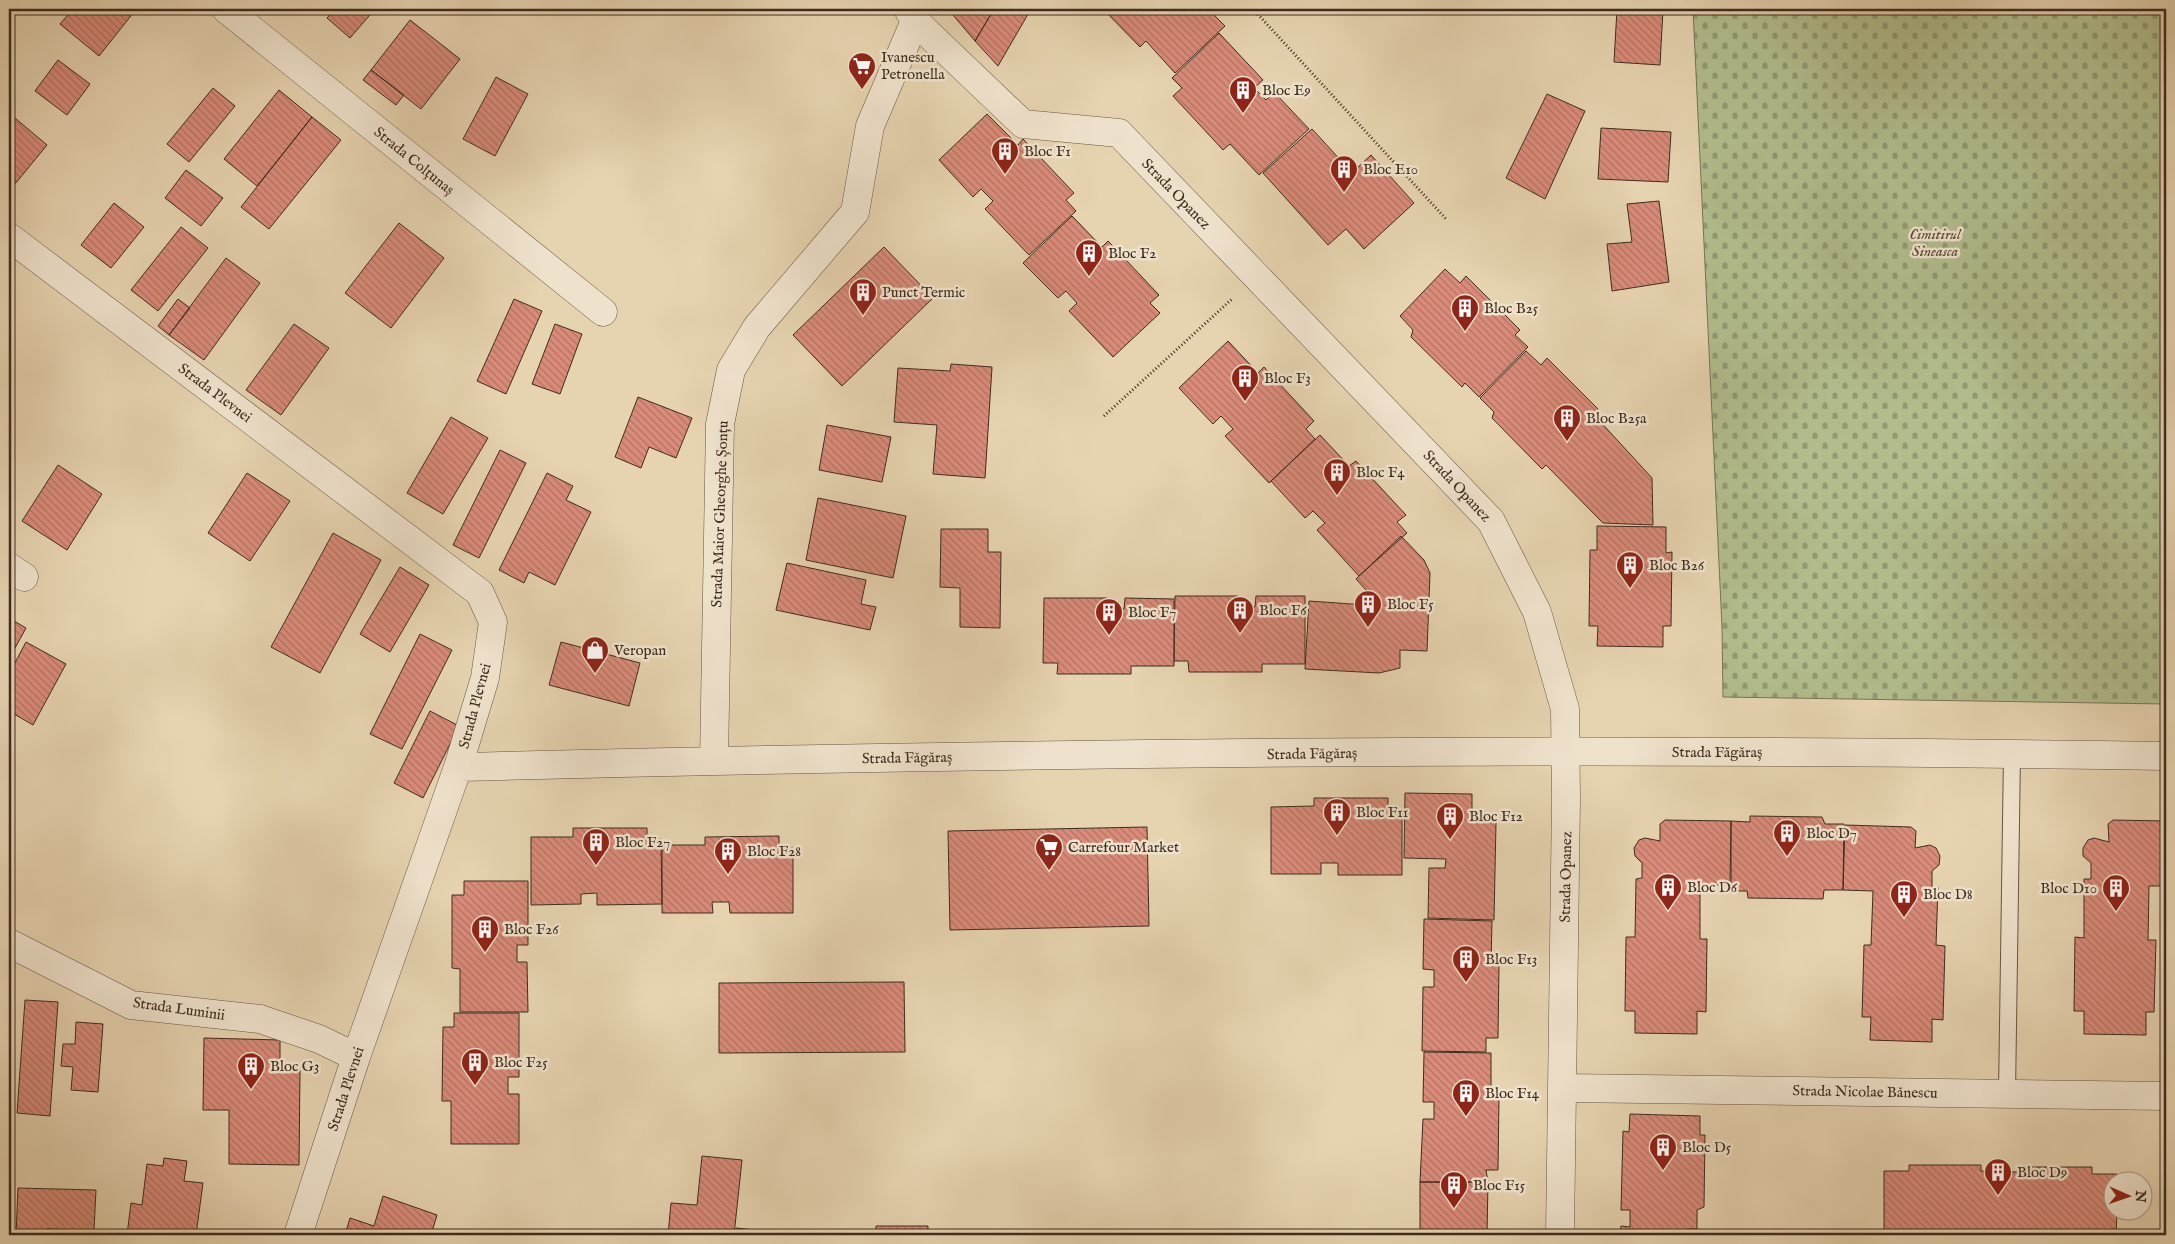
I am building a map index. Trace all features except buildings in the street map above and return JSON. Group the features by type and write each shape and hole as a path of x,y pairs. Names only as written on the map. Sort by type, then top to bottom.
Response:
{"street":[{"name":"Strada Colțunaș","path":"226,9 603,312"},
{"name":"Strada Opanez","path":"911,15 1023,124 1119,133 1491,521 1537,612 1565,709 1564,1088 1560,1235"},
{"name":"Strada Maior Gheorghe Șonțu","path":"714,761 720,424 731,370 757,326 855,212 870,126 911,15"},
{"name":"Strada Plevnei","path":"9,237 480,593 494,622 485,678 458,767 356,1057 298,1235"},
{"name":"Strada Făgăraș","path":"458,767 714,761 1566,750 2166,756"},
{"name":"Strada Luminii","path":"9,943 131,1005 260,1019 319,1039 356,1057"},
{"name":"Strada Nicolae Bănescu","path":"1564,1088 2166,1096"}],"lane":[{"path":"2007,1094 2012,754"}],"path":[{"path":"1253,9 1447,220"},
{"path":"1104,416 1256,277"}],"green space":[{"name":"Cimitirul Sineasca","path":"1693,9 2166,9 2166,704 1723,697 1722,627"}],"place":[{"name":"Ivanescu Petronella","path":"862,90"},
{"name":"Bloc E9","path":"1243,114"},
{"name":"Bloc F1","path":"1005,175"},
{"name":"Bloc E10","path":"1344,193"},
{"name":"Bloc F2","path":"1089,277"},
{"name":"Punct Termic","path":"863,316"},
{"name":"Bloc B25","path":"1465,332"},
{"name":"Bloc F3","path":"1245,402"},
{"name":"Bloc B25a","path":"1567,442"},
{"name":"Bloc F4","path":"1337,496"},
{"name":"Bloc B26","path":"1630,589"},
{"name":"Bloc F5","path":"1368,628"},
{"name":"Bloc F6","path":"1240,634"},
{"name":"Bloc F7","path":"1109,636"},
{"name":"Veropan","path":"595,674"},
{"name":"Bloc F11","path":"1337,836"},
{"name":"Bloc F12","path":"1450,840"},
{"name":"Bloc D7","path":"1787,857"},
{"name":"Bloc F27","path":"596,866"},
{"name":"Carrefour Market","path":"1049,871"},
{"name":"Bloc F28","path":"728,875"},
{"name":"Bloc D6","path":"1668,911"},
{"name":"Bloc D10","path":"2116,912"},
{"name":"Bloc D8","path":"1904,918"},
{"name":"Bloc F26","path":"485,953"},
{"name":"Bloc F13","path":"1466,983"},
{"name":"Bloc F25","path":"475,1086"},
{"name":"Bloc G3","path":"251,1090"},
{"name":"Bloc F14","path":"1466,1117"},
{"name":"Bloc D5","path":"1663,1171"},
{"name":"Bloc D9","path":"1998,1196"},
{"name":"Bloc F15","path":"1454,1209"}]}
